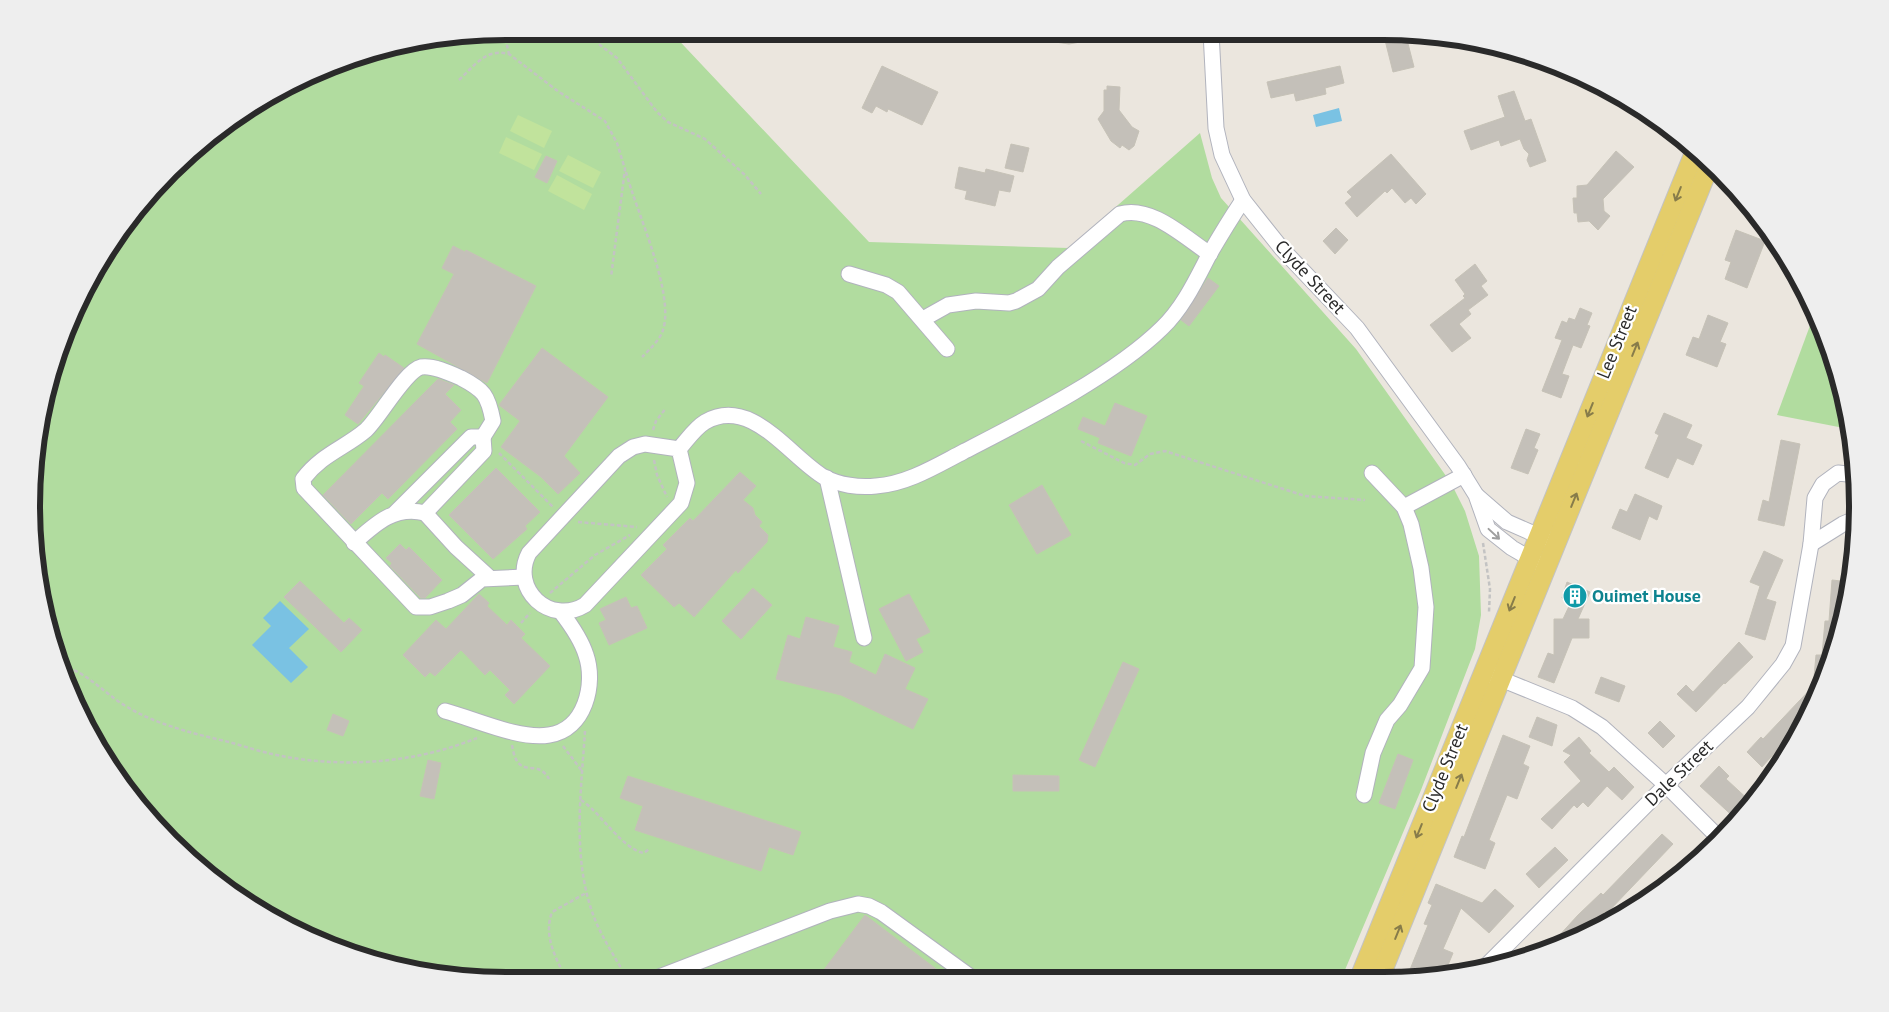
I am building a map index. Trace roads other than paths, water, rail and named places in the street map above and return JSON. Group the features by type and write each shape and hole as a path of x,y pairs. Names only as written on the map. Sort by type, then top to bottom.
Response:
{"main road":[{"name":"Lee Street","path":"1548,540 1693,158"},
{"name":"Lee Street","path":"1548,540 1707,171"},
{"name":"Clyde Street","path":"1362,972 1492,676 1548,540"},
{"name":"Clyde Street","path":"1382,972 1492,676"}],"street":[{"name":"Clyde Street","path":"1212,40 1216,128 1222,155 1243,200 1282,249 1357,328 1464,475 1476,495 1488,529 1512,548 1538,563"},
{"path":"679,449 696,430 709,420 724,416 743,418 766,430 810,468 827,478 864,486 876,486 904,480 1001,432 1065,396 1112,367 1162,328 1177,310 1243,200"},
{"path":"923,319 948,305 976,301 1009,303 1016,301 1038,289 1065,261 1120,214 1130,212 1152,217 1210,254"},
{"path":"848,274 886,284 898,292 947,349"},
{"path":"425,513 484,450 483,437 493,421 487,398 480,388 433,368 423,367 411,373 367,429 327,454 303,478 304,488 312,499 416,606 421,608 448,601 462,595 476,582 490,578 524,577"},
{"path":"395,513 471,437 483,437"},
{"path":"646,444 679,449 687,483 685,496 679,507 588,602 574,610 561,612 539,604 529,593 524,577 525,564 529,552 626,451 646,444"},
{"name":"Dale Street","path":"1494,958 1666,785 1748,706 1783,664 1793,646 1811,544 1815,498 1823,484 1838,472 1848,474"},
{"path":"1364,795 1373,753 1387,720 1400,705 1422,668 1426,607 1418,550 1411,524 1404,507 1372,473"},
{"path":"1404,507 1464,475"},
{"path":"827,478 864,638"},
{"name":"Clyde Street","path":"1476,495 1507,522 1548,540"},
{"path":"354,543 378,522 395,513 406,510 425,513 456,547 490,578"},
{"path":"1811,544 1848,522"},
{"path":"445,711 507,729 550,735 562,732 580,714 586,701 589,681 587,657 584,648 561,612"},
{"path":"1492,676 1587,716 1602,727 1666,785 1715,834"},
{"path":"672,972 830,911 858,904 881,912 964,972"}],"water":[{"path":"1339,108 1342,121 1316,127 1313,115"},
{"path":"280,601 309,629 289,648 308,667 291,683 252,645 271,626 263,618"}],"place":[{"name":"Ouimet House","path":"1575,596"}]}
